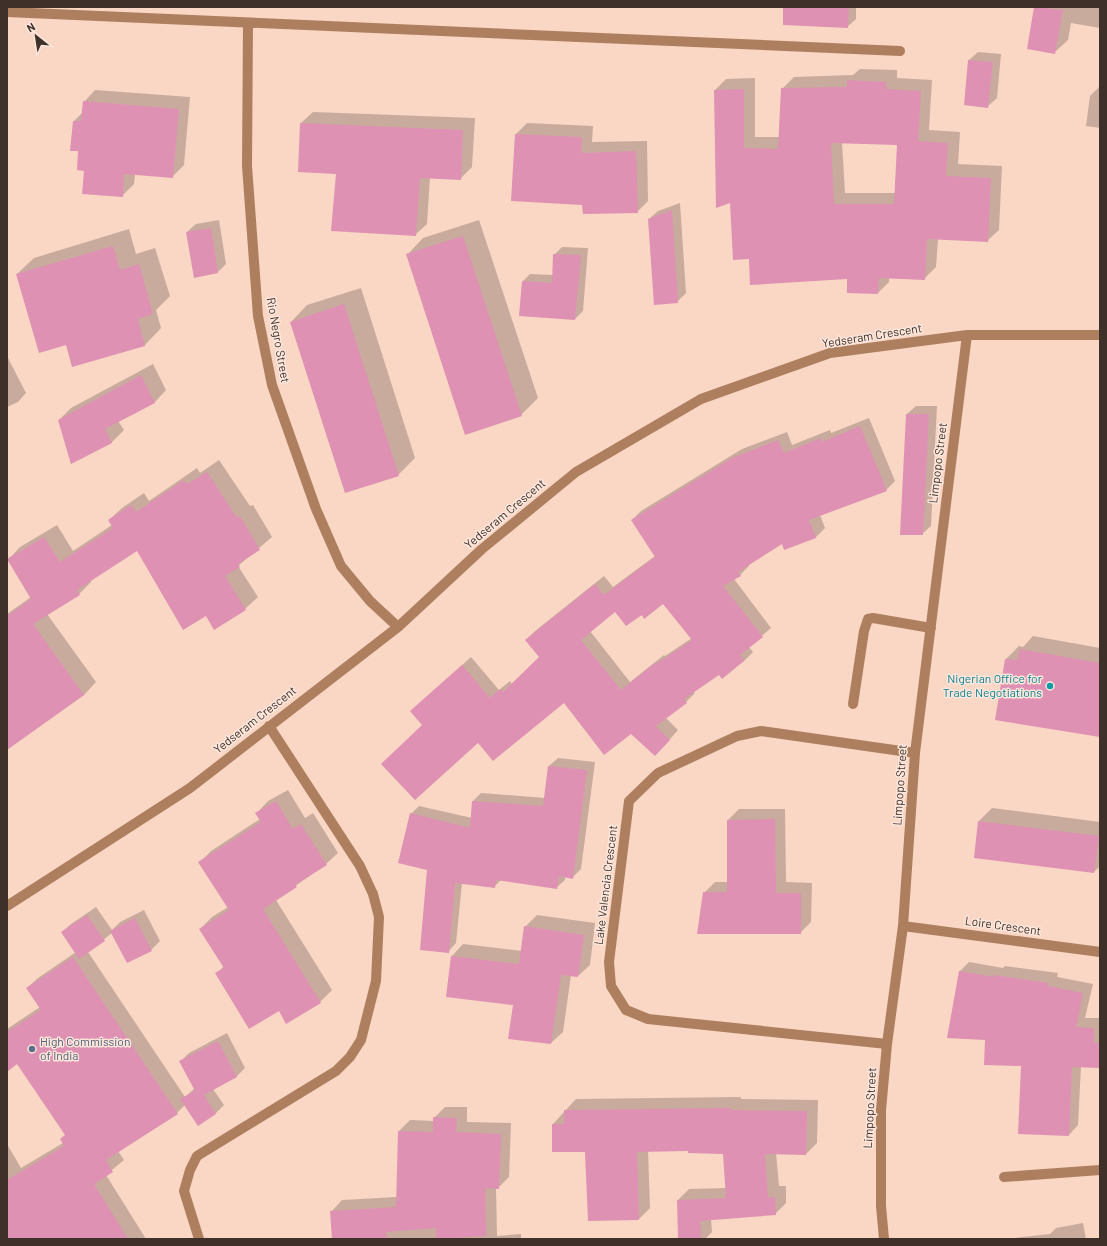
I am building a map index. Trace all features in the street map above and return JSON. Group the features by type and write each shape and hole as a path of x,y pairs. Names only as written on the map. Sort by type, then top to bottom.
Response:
{"street":[{"path":"7,12 900,51"},
{"name":"Rio Negro Street","path":"248,22 247,166 258,316 272,385 316,509 341,566 370,601 398,627"},
{"name":"Yedseram Crescent","path":"7,906 190,788 398,627 482,549 576,472 701,400 830,353 967,335 1100,335"},
{"name":"Limpopo Street","path":"884,1239 881,1206 880,1110 887,1044 903,926 915,753 967,335"},
{"path":"852,704 864,631 868,620 873,618 931,628"},
{"path":"199,1239 184,1191 190,1170 197,1156 336,1071 350,1057 361,1040 376,981 379,917 373,894 360,866 269,726"},
{"name":"Lake Valencia Crescent","path":"887,1044 648,1019 626,1010 611,986 609,962 629,801 658,773 737,736 761,731 915,753"},
{"name":"Loire Crescent","path":"903,926 1100,952"},
{"path":"1004,1177 1100,1170"}],"building":[{"path":"783,7 849,7 848,28 783,25"},
{"path":"1034,7 1063,10 1055,54 1027,49"},
{"path":"968,60 993,62 988,108 964,105"},
{"path":"847,80 886,82 886,89 921,91 918,141 948,143 946,176 991,178 988,242 927,239 925,280 879,278 878,294 847,293 847,279 750,285 749,259 733,260 730,203 716,208 714,90 744,89 744,148 778,149 781,88 847,87","holes":["831,143 897,145 894,204 834,204"]},
{"path":"83,101 179,109 173,178 124,174 123,197 82,194 84,171 77,170 78,151 70,151 73,121 81,121"},
{"path":"300,123 463,130 461,180 420,178 416,236 331,231 336,174 298,172"},
{"path":"515,134 582,137 581,153 636,151 638,213 583,214 582,205 511,201"},
{"path":"672,210 678,303 654,305 648,219"},
{"path":"211,228 218,273 194,278 186,232"},
{"path":"463,236 522,416 465,435 406,254"},
{"path":"113,246 120,270 139,264 153,314 138,319 145,346 72,367 66,345 39,353 16,274"},
{"path":"553,254 581,255 575,320 519,316 522,281 552,283"},
{"path":"344,304 399,476 345,493 290,322"},
{"path":"141,375 155,403 105,429 112,443 71,464 58,420"},
{"path":"906,414 929,414 923,535 900,535"},
{"path":"860,426 887,491 809,520 816,538 784,550 782,544 738,572 741,576 723,586 763,637 740,655 744,661 722,679 719,675 684,699 687,703 656,726 670,740 655,756 631,734 604,755 564,703 493,761 478,743 415,800 381,764 422,725 410,711 462,665 490,698 500,689 503,692 539,657 525,640 595,584 604,595 655,557 631,520 732,458 778,440 784,453 821,438 822,442","holes":["663,604 692,640 656,664 655,663 621,690 581,640 615,612 626,626 642,615 644,619"]},
{"path":"207,472 237,518 240,516 260,550 238,564 240,567 225,576 246,610 214,630 206,616 183,630 137,551 77,590 80,595 33,624 84,695 7,750 7,616 31,599 7,559 44,537 60,562 113,528 108,520 131,505 136,512 184,480 187,484"},
{"name":"Nigerian Office for Trade Negotiations","path":"1020,649 1100,663 1100,737 995,720 1005,659 1017,660"},
{"path":"548,766 587,770 573,879 559,876 557,889 496,880 495,888 455,883 449,953 420,950 427,870 398,863 410,813 470,828 472,801 543,806"},
{"path":"276,801 293,829 301,824 327,865 295,885 297,887 263,909 321,1003 286,1024 279,1011 249,1029 215,973 224,968 199,929 229,910 198,862 261,822 255,813"},
{"path":"775,819 776,893 801,893 801,934 697,934 703,892 727,892 727,820"},
{"path":"978,821 1099,836 1094,873 974,858"},
{"path":"87,915 105,941 79,959 61,932"},
{"path":"135,918 152,951 127,963 110,931"},
{"path":"524,926 584,935 578,977 561,975 551,1044 508,1039 513,1005 446,997 451,956 519,964"},
{"path":"73,957 178,1114 106,1160 113,1172 94,1184 128,1239 7,1239 7,1180 64,1146 60,1139 65,1135 17,1064 7,1072 7,1032 41,1010 26,988"},
{"path":"959,971 994,977 994,975 1049,983 1048,986 1083,993 1076,1027 1094,1028 1094,1043 1100,1043 1100,1068 1072,1067 1069,1136 1018,1134 1021,1066 984,1065 985,1040 947,1038"},
{"path":"218,1041 237,1077 204,1095 216,1114 198,1126 180,1099 195,1091 179,1061"},
{"path":"731,1108 731,1110 807,1111 806,1155 765,1154 768,1197 775,1197 776,1215 700,1221 701,1239 678,1239 677,1200 726,1198 723,1154 688,1153 688,1151 637,1152 639,1220 588,1221 585,1152 552,1152 552,1124 564,1124 564,1110"},
{"path":"433,1117 457,1118 456,1132 501,1134 499,1189 485,1188 486,1236 436,1239 436,1228 386,1232 387,1239 332,1239 330,1211 396,1207 398,1131 433,1132"}],"place":[{"name":"Nigerian Office for Trade Negotiations","path":"1050,686"},
{"name":"High Commission of India","path":"32,1049"}]}
